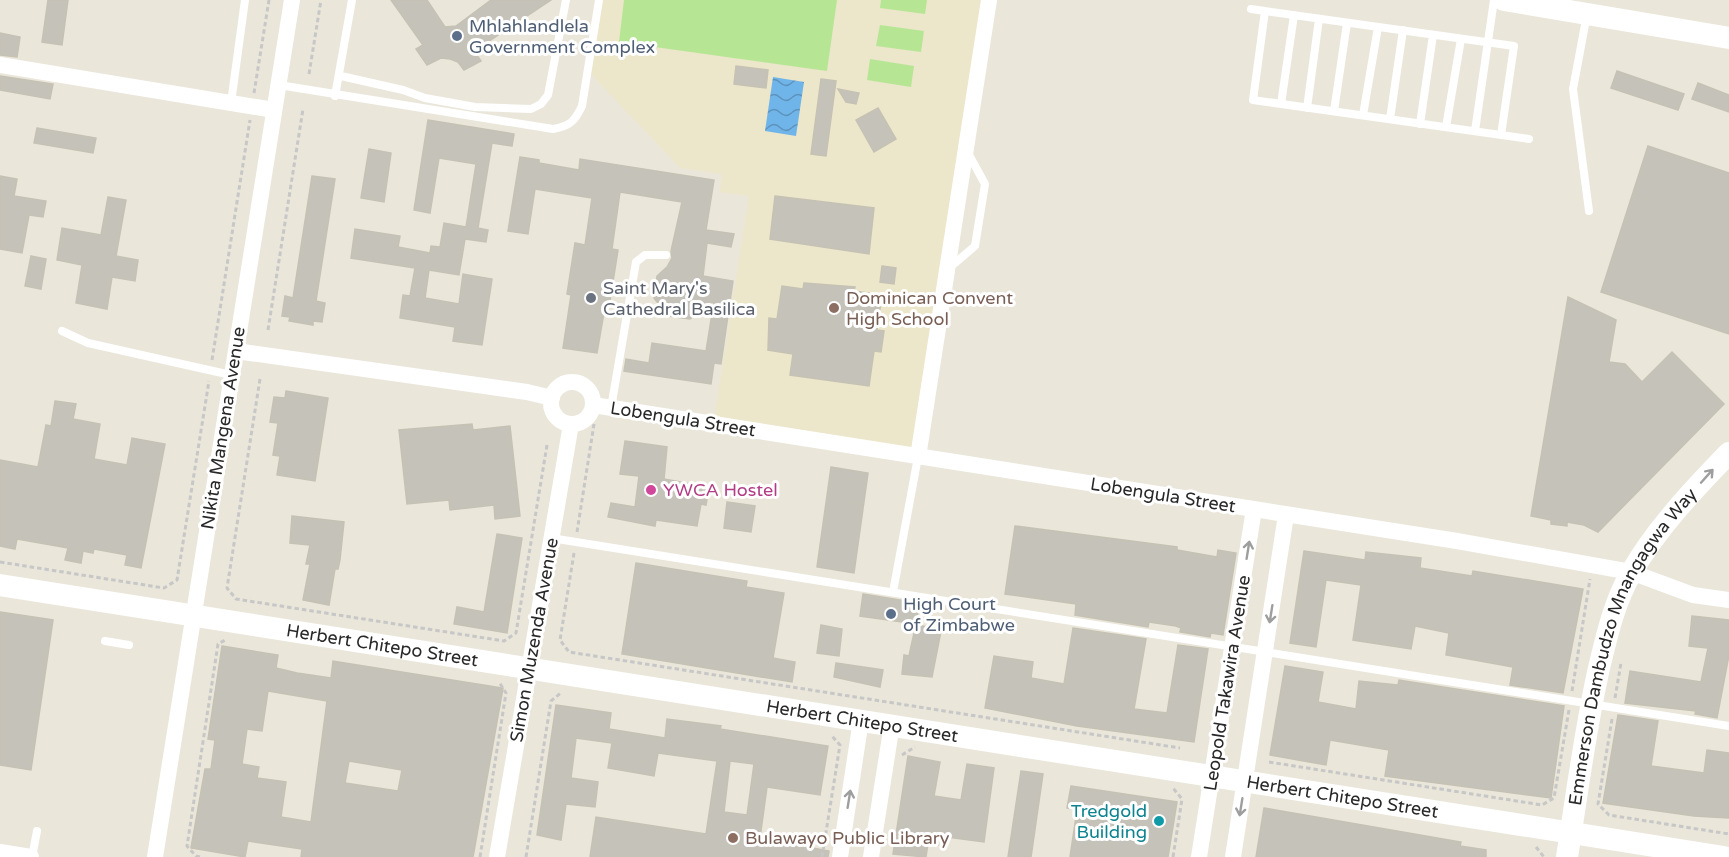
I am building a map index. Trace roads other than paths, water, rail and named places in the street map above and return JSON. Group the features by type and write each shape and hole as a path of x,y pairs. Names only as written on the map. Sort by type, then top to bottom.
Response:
{"street":[{"name":"Nikita Mangena Avenue","path":"155,857 292,0"},
{"path":"918,456 989,0"},
{"path":"1504,0 1729,38"},
{"path":"0,65 274,110"},
{"path":"236,351 527,392 552,398 555,416 571,424"},
{"name":"Lobengula Street","path":"552,398 562,384 571,382 587,388 593,405 586,419 571,424"},
{"name":"Lobengula Street","path":"593,405 1254,509 1631,572 1693,595 1729,600"},
{"name":"Simon Muzenda Avenue","path":"497,857 571,424"},
{"name":"Emmerson Dambudzo Mnangagwa Way","path":"1567,857 1592,702 1609,626 1631,572 1670,519 1729,453"},
{"name":"Leopold Takawira Avenue","path":"1199,857 1254,509"},
{"name":"Leopold Takawira Avenue","path":"1233,857 1286,515"},
{"name":"Herbert Chitepo Street","path":"0,585 1724,857"},
{"path":"840,857 861,720"},
{"path":"871,857 892,724"},
{"path":"0,852 32,857"}],"lane":[{"path":"231,103 245,0"},
{"path":"335,96 341,76 352,0"},
{"path":"341,76 464,106 531,109 541,104 548,95 566,0"},
{"path":"279,85 335,96 553,129 565,127 575,121 582,106 599,0"},
{"path":"1475,131 1494,0"},
{"path":"1251,9 1514,46 1501,135"},
{"path":"1265,11 1253,100 1529,139"},
{"path":"1587,14 1572,89 1589,211"},
{"path":"1281,104 1294,15"},
{"path":"1307,108 1319,19"},
{"path":"1334,111 1347,23"},
{"path":"1363,116 1378,27"},
{"path":"1390,119 1403,30"},
{"path":"1420,123 1433,35"},
{"path":"1446,127 1461,39"},
{"path":"946,271 975,246 985,184 965,147"},
{"path":"611,408 636,262 645,255 666,255"},
{"path":"62,331 88,343 231,375"},
{"path":"893,592 918,456"},
{"path":"551,538 1592,702 1729,726"},
{"path":"105,641 129,645"},
{"path":"32,857 37,831"}],"water":[{"path":"773,77 804,82 796,136 765,131"}],"place":[{"name":"Mhlahlandlela Government Complex","path":"457,36"},
{"name":"Saint Mary's Cathedral Basilica","path":"591,298"},
{"name":"Dominican Convent High School","path":"834,308"},
{"name":"YWCA Hostel","path":"651,490"},
{"name":"High Court of Zimbabwe","path":"891,614"},
{"name":"Tredgold Building","path":"1159,821"},
{"name":"Bulawayo Public Library","path":"733,838"}]}
